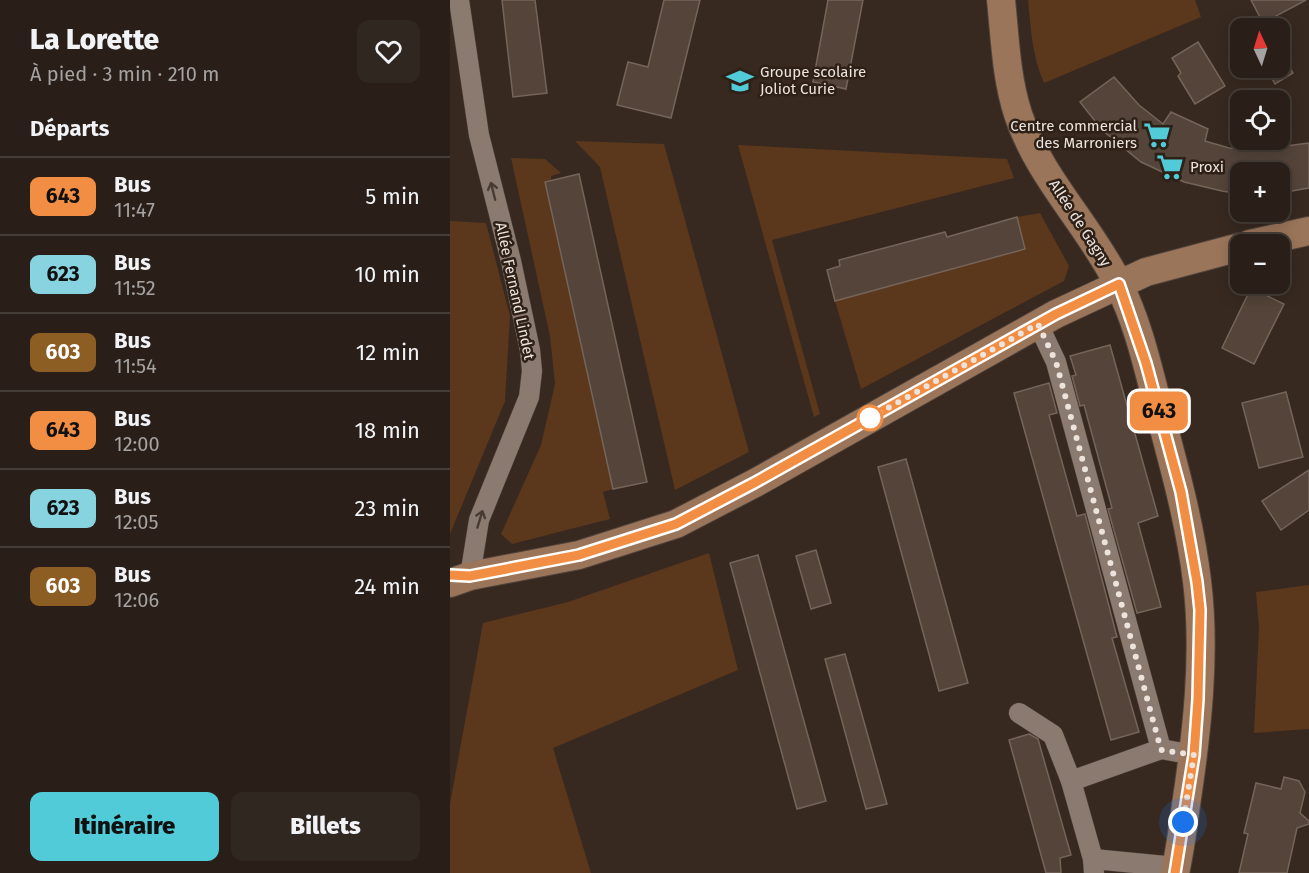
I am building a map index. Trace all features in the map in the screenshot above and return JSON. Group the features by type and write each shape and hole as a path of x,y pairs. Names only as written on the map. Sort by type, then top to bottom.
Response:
{"main road":[{"name":"Allée de Gagny","path":"1001,0 1007,63 1018,114 1034,149 1059,193 1119,284 1146,363 1181,492 1193,549 1200,610 1198,699 1194,755 1176,870"},
{"path":"1290,235 1309,231"},
{"path":"456,578 579,555 676,524 754,483 1038,324 1146,272 1230,250"}],"street":[{"name":"Allée Fernand Lindet","path":"456,578 529,397 532,371 530,350 511,261 479,135 459,0"},
{"path":"1038,324 1056,362 1161,750"},
{"path":"1019,713 1053,735 1071,781 1093,866 1176,870"},
{"path":"1071,781 1161,750 1194,755"}],"shaded area":[{"path":"1028,0 1195,0 1201,17 1044,83 1034,53"},
{"path":"575,141 664,144 749,452 675,490 600,167"},
{"path":"738,145 1007,159 1014,178 772,240 820,414 814,417"},
{"path":"511,158 545,159 561,173 551,176 551,180 545,182 613,489 603,492 610,519 512,544 501,534 541,445 555,384 550,336"},
{"path":"1040,213 1069,266 1064,281 861,389 835,301 1025,249 1017,217"},
{"path":"450,221 486,223 510,316 505,401 450,534"},
{"path":"709,553 738,670 553,748 591,873 450,873 450,804 483,623 568,602"},
{"path":"1309,585 1309,729 1254,733 1259,627 1256,592"}],"building":[{"path":"502,0 535,0 547,93 513,97"},
{"path":"664,0 700,0 671,118 617,105 628,62 648,67"},
{"path":"828,0 863,0 846,89 813,82"},
{"path":"1251,0 1306,0 1272,18 1260,18"},
{"path":"1198,42 1225,86 1195,104 1178,76 1181,73 1172,58"},
{"name":"Centre commercial des Marroniers","path":"1114,77 1139,105 1163,124 1171,112 1208,129 1205,141 1230,148 1230,150 1290,150 1290,145 1309,143 1309,188 1290,191 1290,162 1230,162 1230,192 1184,182 1141,162 1102,130 1080,102"},
{"path":"1272,78 1285,78 1275,84"},
{"path":"579,174 647,482 613,489 545,182"},
{"path":"1017,217 1025,249 835,301 827,270 840,266 839,260 945,232 947,237"},
{"path":"1248,294 1263,294 1284,304 1254,364 1222,348"},
{"path":"1110,345 1158,516 1138,523 1161,607 1137,613 1108,509 1112,508 1084,405 1080,406 1072,376 1076,375 1070,356"},
{"path":"1049,383 1057,413 1049,415 1077,516 1085,514 1117,637 1112,638 1139,732 1111,740 1014,393"},
{"path":"1286,392 1303,457 1259,468 1242,403"},
{"path":"906,459 968,683 939,691 878,467"},
{"path":"1309,470 1309,510 1281,530 1262,501"},
{"path":"816,550 831,603 811,609 796,556"},
{"path":"758,555 826,801 797,809 730,563"},
{"path":"845,654 887,804 866,809 825,659"},
{"path":"1029,734 1038,739 1071,855 1060,858 1061,873 1046,873 1009,740"},
{"path":"1284,777 1299,781 1305,792 1300,813 1309,821 1309,824 1297,828 1287,873 1239,873 1248,834 1244,833 1256,783 1281,789"}],"bus line":[{"name":"643","path":"450,575 470,576 579,555 676,524 754,483 1056,314 1119,284 1137,332 1181,492 1193,549 1200,610 1194,755 1175,873"}],"place":[{"name":"Groupe scolaire Joliot Curie","path":"740,81"},
{"name":"Centre commercial des Marroniers","path":"1157,135"},
{"name":"Proxi","path":"1170,167"}],"route":[{"path":"870,418 1038,324 1056,362 1161,750 1194,755 1183,822"}]}
